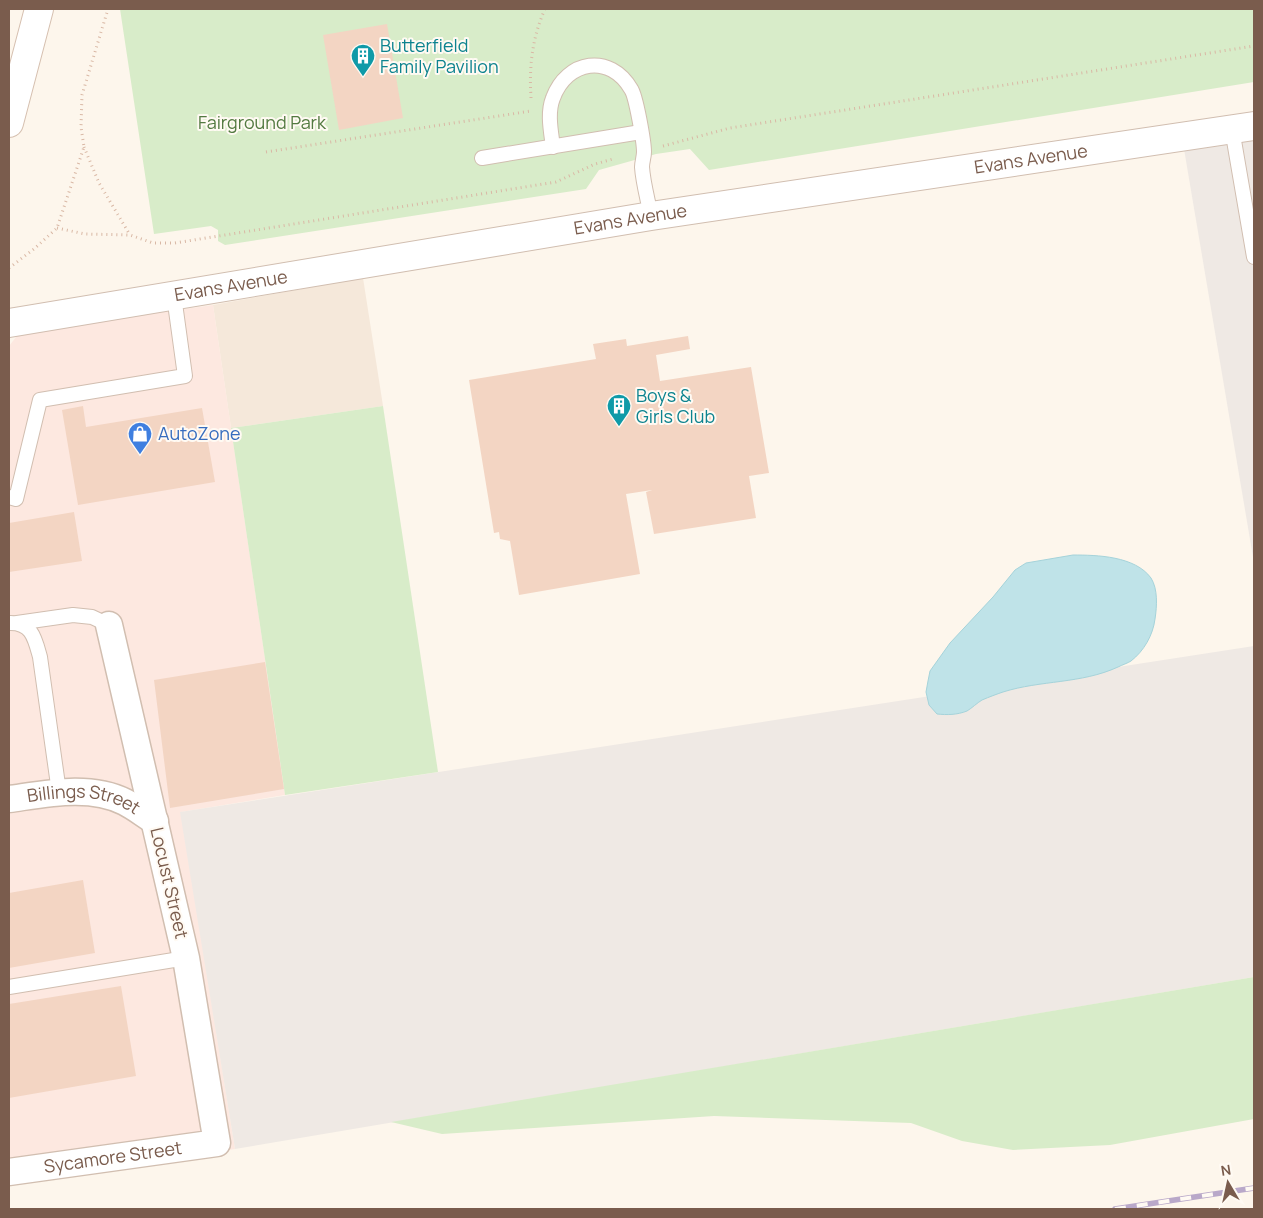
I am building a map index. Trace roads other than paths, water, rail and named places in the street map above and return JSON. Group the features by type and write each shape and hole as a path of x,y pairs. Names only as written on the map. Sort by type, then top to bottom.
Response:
{"street":[{"path":"9,123 39,9"},
{"name":"Evans Avenue","path":"9,323 651,216 1243,127"},
{"name":"Locust Street","path":"109,625 186,958 217,1143"},
{"name":"Billings Street","path":"9,799 59,792 98,793 124,801 155,821"},
{"name":"Sycamore Street","path":"9,1172 217,1143"}],"lane":[{"path":"553,147 550,120 552,100 559,85 571,72 585,66 600,65 613,69 624,77 633,91 644,150 642,167 651,216"},
{"path":"1243,127 1254,257"},
{"path":"482,158 641,132"},
{"path":"9,497 16,499 40,400 185,376 174,296"},
{"path":"12,623 73,615 92,617 109,625"},
{"path":"12,623 28,628 35,639 40,658 59,792"},
{"path":"9,987 186,958"}],"water":[{"path":"1073,555 1104,556 1126,561 1144,571 1151,578 1156,592 1155,619 1150,637 1144,648 1130,662 1104,672 1075,679 1017,688 982,700 969,710 963,712 937,714 929,705 926,692 928,681 930,671 950,643 993,597 1015,570 1026,563"}],"railway":[{"path":"1115,1209 1254,1188"}],"place":[{"name":"Butterfield Family Pavilion","path":"363,77"},
{"name":"Boys & Girls Club","path":"619,427"},
{"name":"AutoZone","path":"140,455"}],"park label":[{"name":"Fairground Park","path":"262,123"}]}
